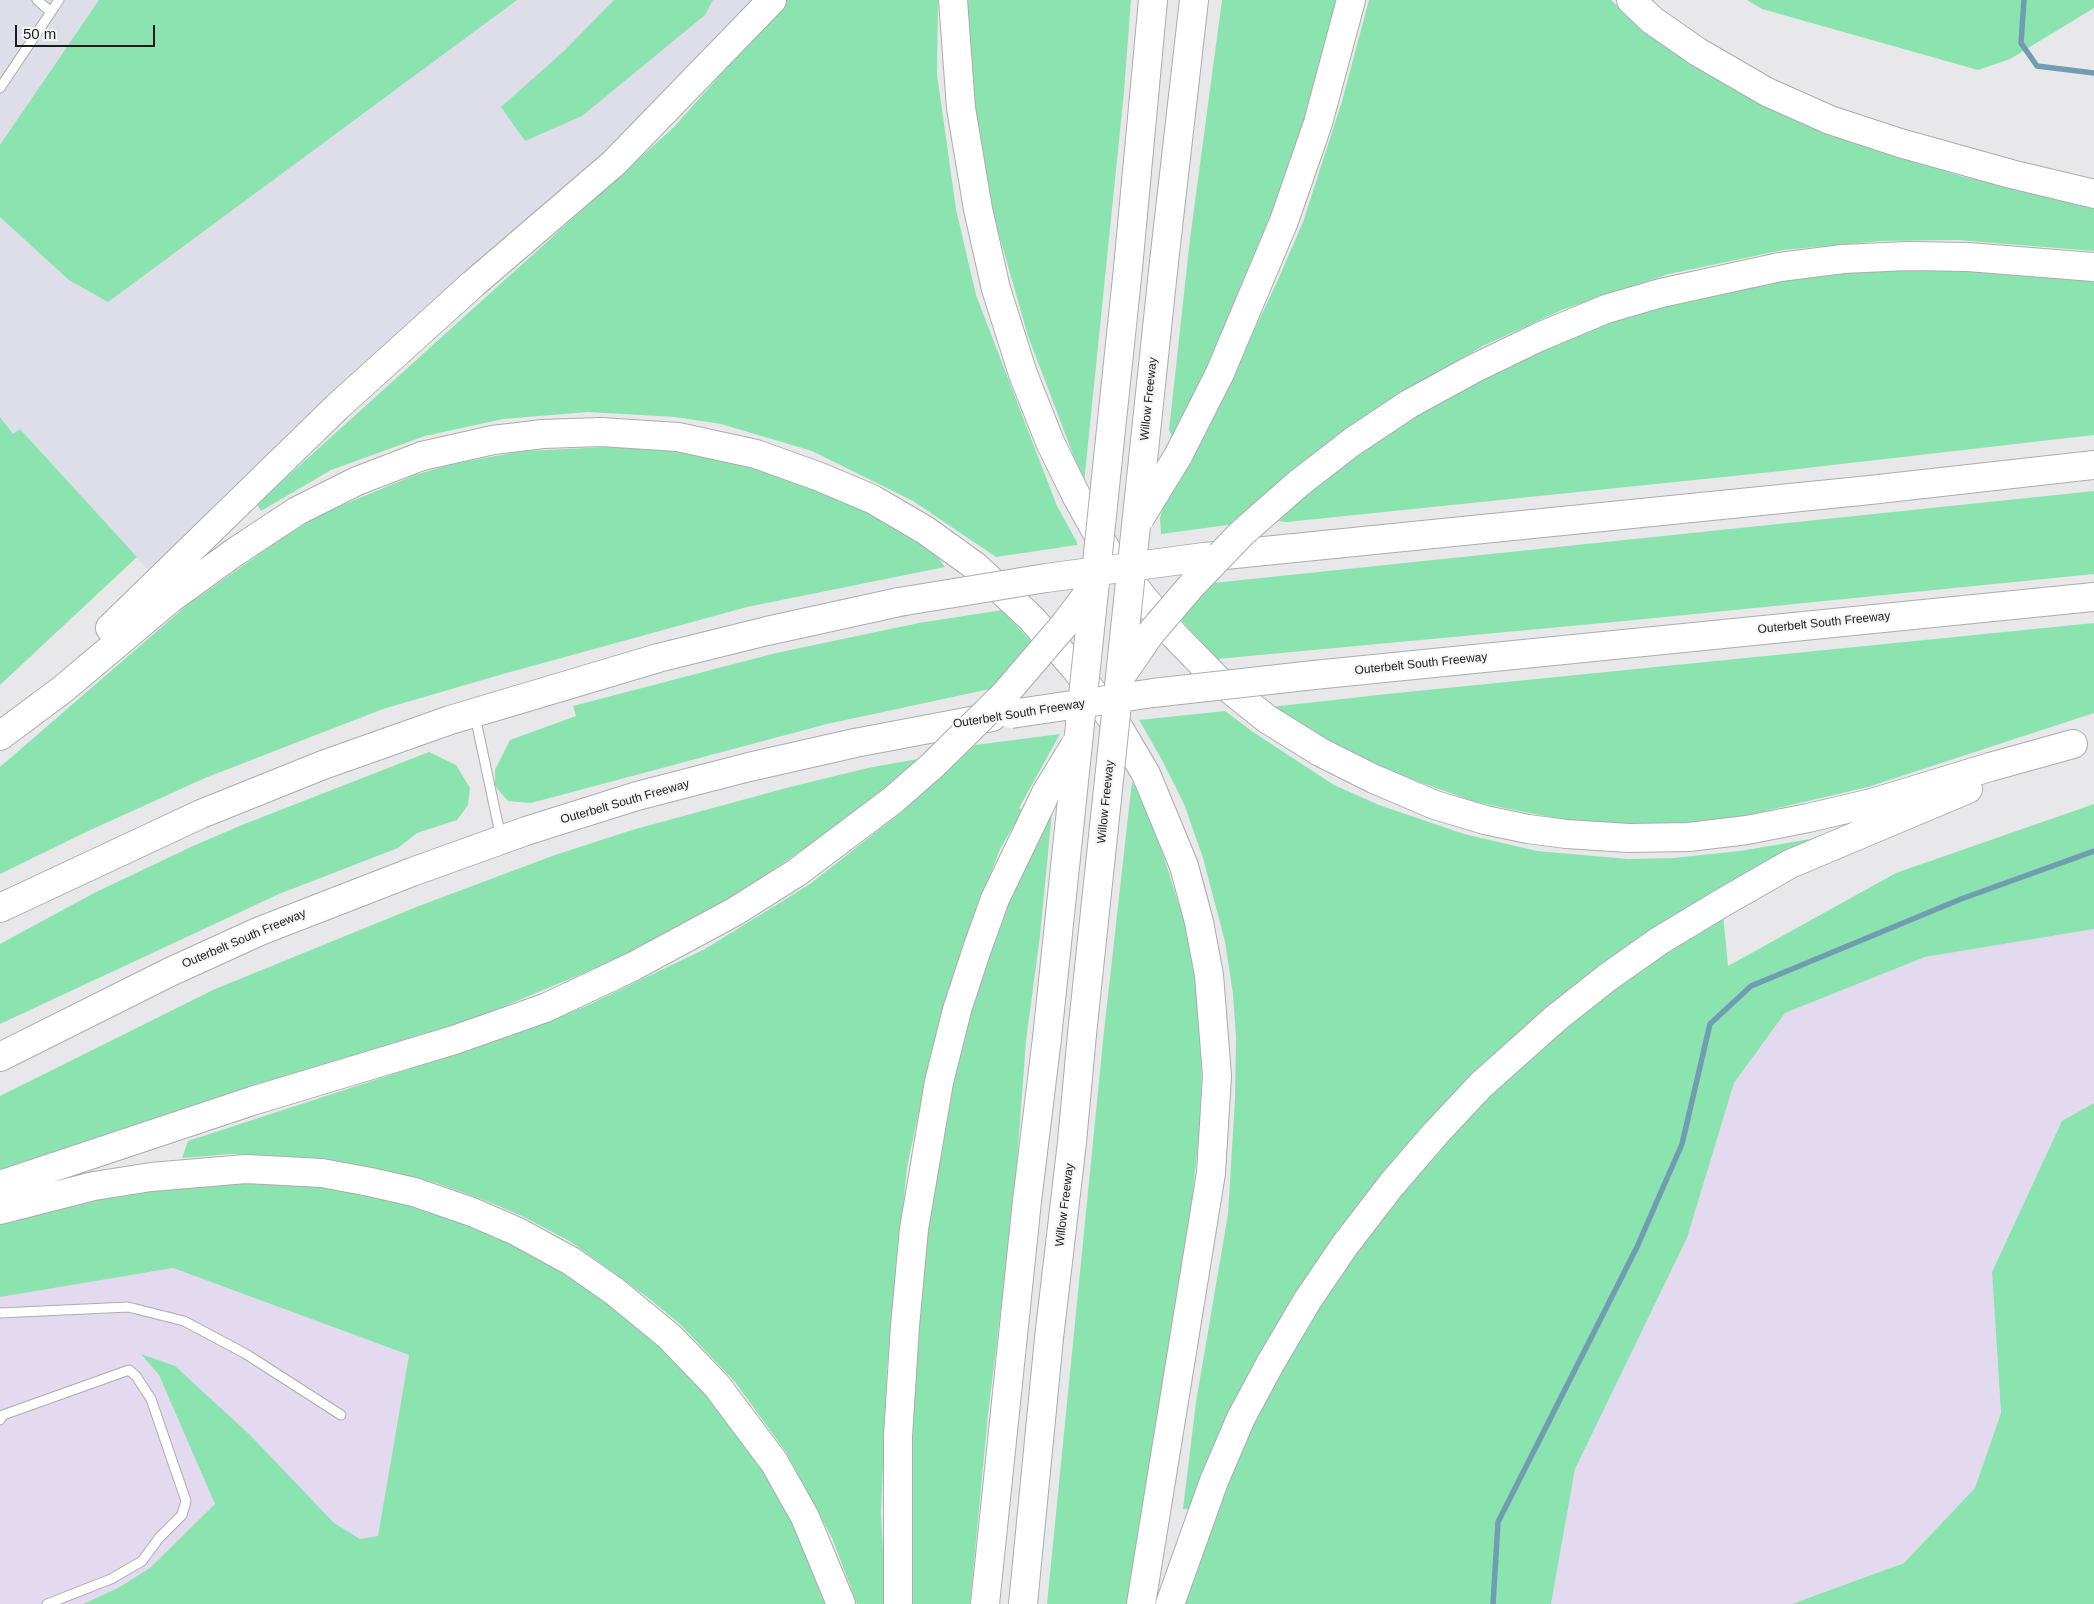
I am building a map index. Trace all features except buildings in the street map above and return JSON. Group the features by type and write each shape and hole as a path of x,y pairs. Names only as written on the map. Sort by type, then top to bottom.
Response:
{"highway":[{"path":"0,736 337,407 473,284 614,163 772,0"},
{"path":"953,0 961,108 978,209 999,298 1023,374 1050,442 1106,550 1141,596 1173,634 1217,679 1267,719 1320,752 1374,779 1435,805 1485,820 1528,829 1566,834 1629,838 1689,837 1737,831 1808,818 1872,802 2084,741"},
{"path":"985,1604 1128,268 1153,0"},
{"name":"Willow Freeway","path":"1023,1604 1164,262 1194,0"},
{"path":"0,1185 252,1101 454,1040 545,1008 632,967 734,912 796,873 893,800 1005,694 1065,624 1100,578 1144,512 1178,456 1220,373 1284,222 1318,123 1351,0"},
{"path":"1631,0 1652,20 1698,52 1767,92 1830,120 1900,143 2011,174 2094,194"},
{"path":"898,1604 898,1436 914,1229 939,1082 957,1010 995,899 1046,793 1092,718 1150,634 1192,585 1242,533 1299,483 1352,442 1393,415 1473,369 1538,336 1606,309 1660,292 1780,267 1843,259 1908,256 1968,257 2094,267"},
{"path":"0,736 63,689 170,599 235,552 297,511 357,481 422,456 493,440 544,434 601,432 678,437 756,454 820,477 872,500 925,530 975,566 1031,618 1075,668 1120,730 1146,774 1184,866 1199,922 1209,975 1217,1076 1211,1172 1141,1604"},
{"path":"0,908 201,814 323,765 441,723 658,658 766,631 899,602 1046,578 1204,557 1870,490 2094,465"},
{"name":"Outerbelt South Freeway","path":"0,1057 170,972 260,931 412,872 501,840 637,796 749,767 855,743 1011,714 1152,693 2094,597"},
{"path":"1170,1604 1214,1481 1242,1418 1279,1348 1307,1301 1392,1184 1481,1085 1556,1018 1608,976 1659,941 1790,864 2084,741"},
{"path":"0,924 201,814"},
{"path":"0,1210 94,1186 151,1177 246,1169 322,1173 414,1192 472,1212 516,1230 571,1261 614,1291 670,1337 717,1386 774,1462 805,1517 840,1604"}],"lane":[{"path":"37,0 52,12"},
{"path":"0,88 59,0"},
{"path":"474,713 501,840"},
{"path":"0,1313 128,1307 184,1322 246,1354 341,1415"},
{"path":"0,1420 3,1415 129,1370 144,1386 155,1408 186,1501 182,1515 159,1538 142,1561 112,1578 47,1604"}],"shaded area":[{"path":"0,0 772,0 158,581 20,429 0,445"},
{"path":"2094,929 2094,1103 2062,1122 1992,1272 2001,1413 1975,1488 1904,1563 1792,1604 1551,1604 1575,1469 1687,1238 1734,1083 1785,1013 1925,957"},
{"path":"173,1268 409,1355 378,1537 122,1604 0,1604 0,1297"}],"green space":[{"path":"99,0 517,0 108,302 69,280 0,217 0,145"},
{"path":"614,0 713,0 705,15 582,116 525,141 501,107 564,51"},
{"path":"787,0 938,0 937,74 956,209 976,295 1057,506 1077,545 996,557 913,501 812,451 721,424 675,417 588,412 503,419 425,436 331,470 261,511 257,504 674,127"},
{"path":"967,0 1131,0 1124,92 1084,483 1028,336 996,224 980,147 973,95"},
{"path":"1222,0 1342,0 1308,120 1252,273 1174,441 1169,430 1190,239"},
{"path":"1369,0 1611,0 1638,26 1705,73 1800,123 1889,154 1964,177 2094,206 2094,251 1957,240 1882,241 1783,250 1669,274 1564,309 1483,346 1401,394 1344,431 1298,467 1235,524 1161,534 1160,518 1164,504 1194,457 1192,454 1206,432 1277,282 1303,222 1342,101"},
{"path":"1747,0 2094,0 2094,8 2010,59 1978,70 1762,9"},
{"path":"1924,265 2094,278 2094,435 1772,472 1287,522 1277,521 1313,486 1375,442 1465,384 1602,322 1761,280"},
{"path":"0,417 13,434 20,429 137,557 0,685"},
{"path":"629,446 700,454 740,463 830,492 894,525 938,557 945,567 747,607 383,709 205,778 84,833 0,874 0,767 186,606 278,541 321,514 415,475 452,464 523,451"},
{"path":"2094,491 2094,574 1635,620 1217,659 1180,619 1213,583"},
{"path":"1002,610 1032,642 990,689 827,724 531,803 508,801 495,786 495,770 510,740 576,716 573,706 776,653 919,623"},
{"path":"2094,623 2094,713 1868,787 1744,816 1673,824 1579,823 1475,802 1370,764 1271,707 1387,694"},
{"path":"1225,711 1253,732 1334,785 1379,805 1464,834 1537,851 1628,859 1673,858 1740,851 1822,837 1778,859 1424,1134 1190,1509 1183,1509 1196,1402 1228,1214 1235,1099 1236,1038 1233,994 1225,942 1203,858 1184,804 1139,720"},
{"path":"1060,734 1019,808 1023,810 1000,849 955,970 934,1042 907,1167 887,1368 881,1514 886,1604 857,1604 832,1538 786,1452 735,1382 680,1324 651,1300 571,1242 522,1216 489,1202 436,1183 364,1166 232,1154 182,1158 188,1141 510,1036 584,1007 705,949 810,884 899,814 975,745"},
{"path":"429,752 456,765 470,788 468,805 457,820 417,833 398,848 279,894 0,1024 0,944 96,892 193,846"},
{"path":"923,758 833,829 712,911 632,953 476,1018 0,1175 0,1096 215,989 419,906 555,855 632,830 790,787 868,768"},
{"path":"1132,781 1156,832 1184,921 1199,999 1202,1061 1200,1126 1187,1247 1127,1604 1047,1604 1104,1031"},
{"path":"2094,804 2094,929 1925,957 1785,1013 1734,1083 1687,1238 1575,1469 1551,1604 1170,1604 1270,1364 1481,1085 1722,903 1728,966 1896,873"},
{"path":"1052,812 1040,936 1026,1041 1014,1204 988,1414 970,1604 908,1604 911,1418 920,1287 930,1202 963,1021 1022,862"},
{"path":"2094,1103 2094,1604 1792,1604 1904,1563 1975,1488 2001,1413 1992,1272 2062,1121"},
{"path":"322,1173 516,1231 717,1386 841,1604 83,1604 118,1588 150,1568 215,1504 159,1375 141,1354 175,1366 250,1435 334,1523 360,1539 378,1536 409,1355 173,1268 0,1297 0,1210 33,1200"}],"waterway":[{"path":"2024,0 2021,43 2037,66 2094,73"},
{"path":"1493,1604 1498,1522 1637,1247 1682,1144 1710,1024 1751,986 1961,899 2094,851"}]}
